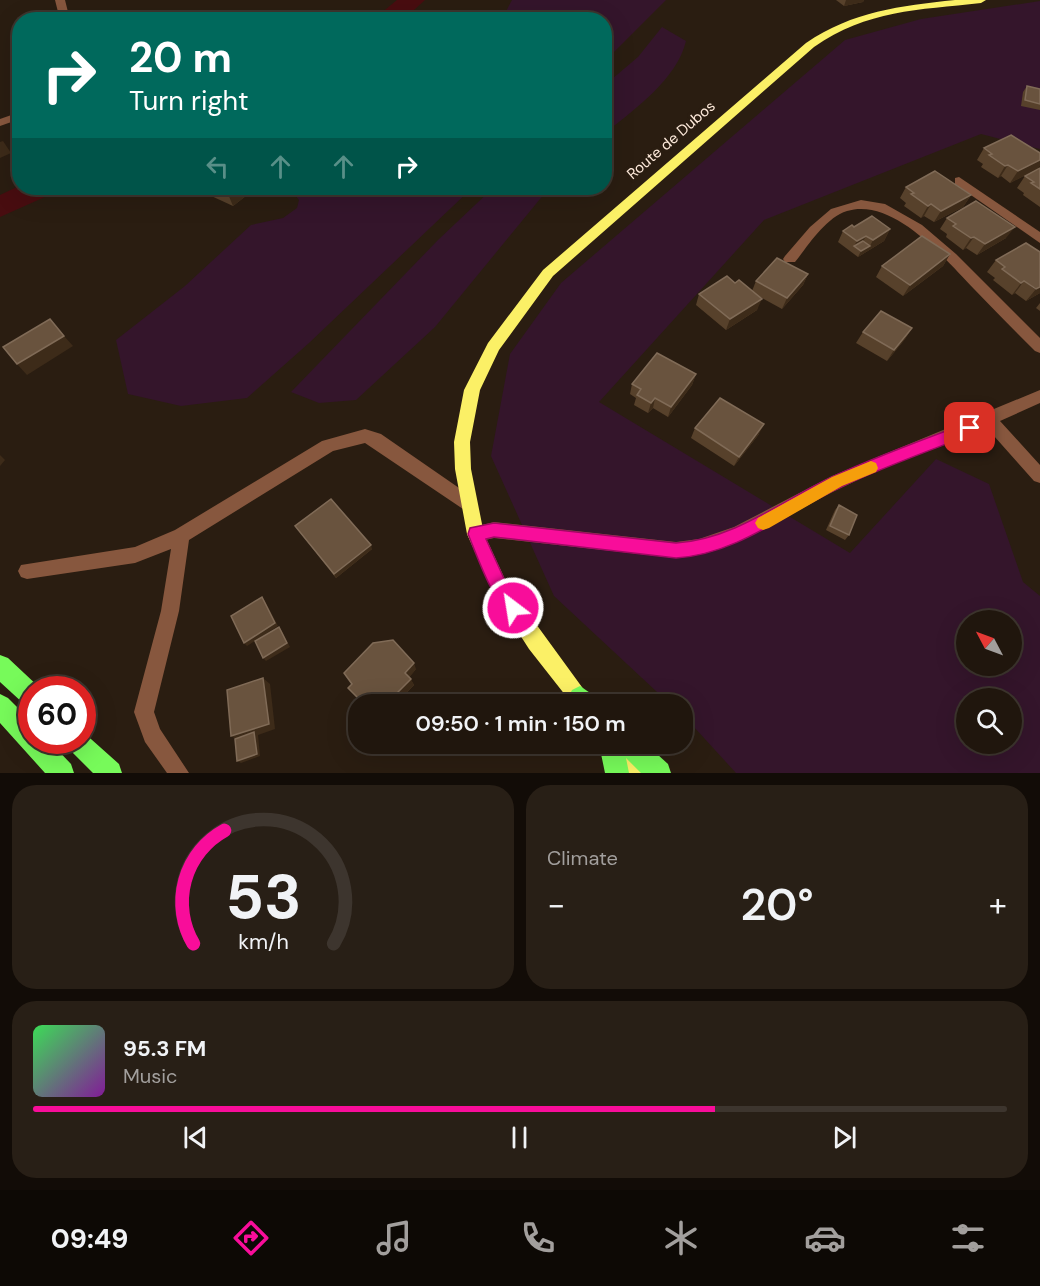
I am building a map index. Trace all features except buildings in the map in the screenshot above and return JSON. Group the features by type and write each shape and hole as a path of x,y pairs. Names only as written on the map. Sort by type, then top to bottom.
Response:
{"highway":[{"path":"0,666 18,683"},
{"path":"0,706 18,725"},
{"path":"45,754 62,773"},
{"path":"90,754 110,773"},
{"path":"613,754 617,773"},
{"path":"639,754 659,773"}],"main road":[{"name":"Route de Dubos","path":"577,694 536,642 501,590 476,534 463,469 462,442 472,390 493,347 548,273 810,45 838,28 886,12 981,0"},
{"path":"619,754 635,773"}],"street":[{"path":"959,181 1040,238"},
{"path":"790,258 834,212 844,207 877,207 898,215 923,231 1040,347"},
{"path":"476,534 494,530 676,550 696,549 753,528 837,482 990,420 1040,396"},
{"path":"990,420 1040,476"},
{"path":"27,571 135,555 181,536 327,446 365,436 375,439 469,504"},
{"path":"179,773 153,735 144,712 170,611 181,536"}],"shaded area":[{"path":"397,0 425,0 412,12 382,12"},
{"path":"512,0 666,0 612,54 612,12 506,12"},
{"path":"1040,1 1040,149 981,134 764,220 599,402 850,553 936,459 989,484 1023,582 1040,596 1040,773 736,773 693,726 693,694 659,694 554,596 491,456 510,354 561,283 845,40 921,19"},
{"path":"662,27 686,41 674,68 664,81 612,127 612,79 638,57"},
{"path":"12,189 12,195 49,195 0,217 0,195"},
{"path":"295,195 465,195 309,343 247,398 181,406 128,394 116,340 185,286 251,225 283,218 297,208 299,200"},
{"path":"486,195 543,195 435,327 356,400 319,403 291,392 438,240"}],"slow traffic":[{"path":"763,523 837,482 871,468"}],"route":[{"path":"513,608 501,590 476,534 494,530 676,550 696,549 715,544 753,528 837,482 970,428"}]}
